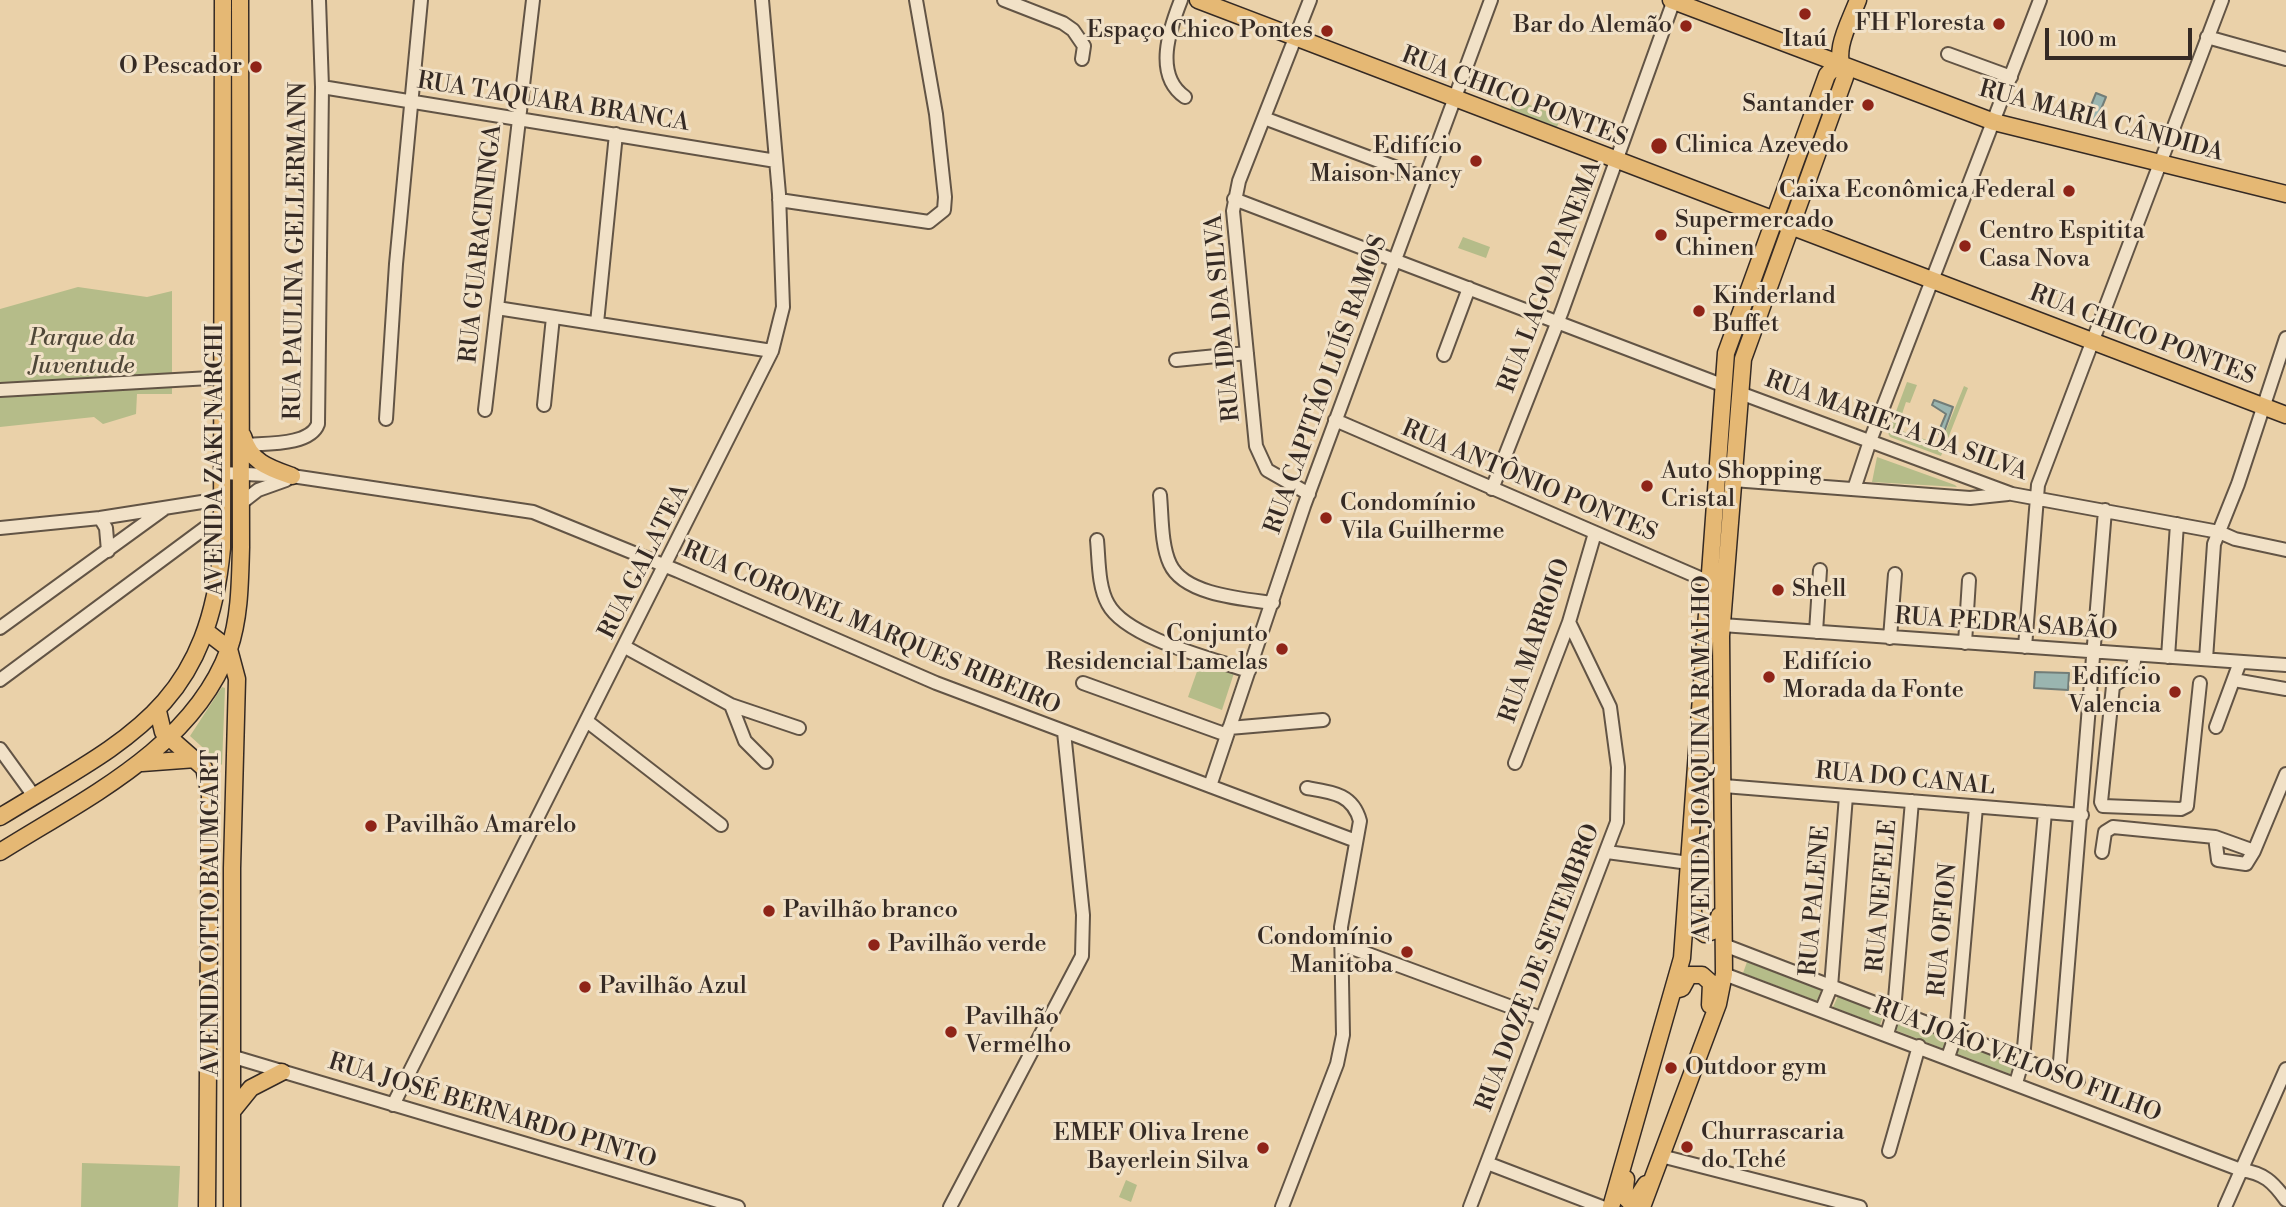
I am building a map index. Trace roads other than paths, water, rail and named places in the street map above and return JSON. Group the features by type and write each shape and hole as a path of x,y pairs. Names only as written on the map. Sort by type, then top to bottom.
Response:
{"main road":[{"name":"AVENIDA ZAKI NARCHI","path":"0,817 131,735 158,711 194,662 207,632 219,581 221,516 223,0"},
{"name":"AVENIDA ZAKI NARCHI","path":"0,852 143,760 168,738 209,688 229,649 240,583 240,0"},
{"name":"RUA CHICO PONTES","path":"1198,0 1452,100 2286,415"},
{"name":"RUA MARIA CÂNDIDA","path":"1673,0 1994,122 2158,161 2284,196"},
{"name":"AVENIDA JOAQUINA RAMALHO","path":"1642,1207 1698,1050 1718,1004 1724,974 1722,625 1743,359 1845,77 1838,63 1840,47 1858,0"},
{"name":"AVENIDA JOAQUINA RAMALHO","path":"1611,1207 1675,991 1682,958 1707,581 1726,353 1827,75 1838,63"},
{"path":"242,438 260,463 292,476"},
{"path":"207,632 229,649"},
{"name":"AVENIDA OTTO BAUMGART","path":"229,649 237,679 232,868 232,1207"},
{"path":"158,711 159,723 168,738"},
{"path":"131,735 145,740 143,760 197,759"},
{"name":"AVENIDA OTTO BAUMGART","path":"168,738 197,759 204,768 210,795 207,1207"},
{"path":"1689,870 1693,886 1693,920 1697,930 1708,934 1718,929 1719,911 1724,904"},
{"path":"1675,991 1695,974 1711,983 1710,1006 1697,1038 1698,1050"},
{"path":"209,1018 216,1045 234,1057"},
{"path":"234,1109 251,1088 282,1072"},
{"path":"1633,1136 1635,1146 1623,1191 1627,1201 1637,1198 1651,1182"},
{"path":"207,1185 218,1180 232,1185"}],"street":[{"name":"RUA PAULINA GELLERMANN","path":"242,438 303,438 315,431 318,424 322,87 319,0"},
{"path":"386,419 396,264 421,0"},
{"name":"RUA GUARACININGA","path":"485,410 533,0"},
{"name":"RUA GALATEA","path":"393,1105 588,722 772,351 783,307 779,200 762,0"},
{"path":"779,200 929,222 944,211 945,197 936,114 916,0"},
{"path":"1004,0 1073,30 1084,46 1082,59"},
{"path":"1181,0 1167,36 1165,51 1174,87 1185,97"},
{"name":"RUA IDA DA SILVA","path":"1308,494 1275,477 1261,460 1247,353 1234,199 1310,0"},
{"name":"RUA CAPITÃO LUÍS RAMOS","path":"1210,786 1308,494 1491,0"},
{"name":"RUA LAGOA PANEMA","path":"1492,489 1558,323 1673,0"},
{"path":"1854,488 2040,0"},
{"path":"2025,647 2038,485 2158,161 2222,0"},
{"path":"2207,37 2286,59"},
{"path":"1948,54 2011,77"},
{"name":"RUA TAQUARA BRANCA","path":"322,87 776,161"},
{"path":"1264,118 1424,178"},
{"path":"597,323 616,134"},
{"path":"1234,199 1722,385"},
{"path":"1444,355 1469,288"},
{"path":"497,308 772,351"},
{"path":"544,405 553,317"},
{"path":"2206,659 2214,544 2265,407 2286,338"},
{"path":"1176,360 1247,353"},
{"path":"0,390 210,378"},
{"name":"RUA MARIETA DA SILVA","path":"1740,393 2012,494 2219,532 2235,539 2286,550"},
{"name":"RUA ANTÔNIO PONTES","path":"1335,420 1707,581"},
{"name":"RUA CORONEL MARQUES RIBEIRO","path":"221,473 292,476 533,512 666,566 936,683 1064,732 1083,915 1082,956 950,1207"},
{"path":"240,504 258,490 292,476"},
{"path":"1733,480 1970,498 2012,494"},
{"path":"1160,495 1167,555 1176,574 1229,598 1273,603"},
{"path":"0,528 164,509 221,499"},
{"path":"0,628 164,509"},
{"path":"2059,1074 2105,510"},
{"path":"0,680 221,516"},
{"path":"100,517 106,528 107,551"},
{"path":"2168,657 2177,524"},
{"name":"RUA MARROIO","path":"1515,763 1569,622 1595,533"},
{"path":"1097,540 1102,589 1108,604 1126,625 1249,671"},
{"path":"1816,632 1821,570"},
{"path":"1890,638 1895,574"},
{"path":"1965,643 1969,580"},
{"name":"RUA DOZE DE SETEMBRO","path":"1470,1207 1607,852 1619,806 1615,731 1605,695 1569,622"},
{"name":"RUA PEDRA SABÃO","path":"1722,625 2286,664"},
{"path":"625,647 732,705 799,728"},
{"path":"2131,655 2127,675 2113,686 2101,802 2104,806 2185,807 2200,683"},
{"path":"2216,727 2240,662"},
{"path":"2234,680 2286,689"},
{"path":"1083,683 1228,731 1323,720"},
{"path":"732,705 745,741 766,762"},
{"path":"588,722 721,825"},
{"path":"1064,732 1356,841"},
{"path":"0,749 34,796"},
{"path":"2215,837 2218,860 2246,864 2286,774"},
{"name":"RUA DO CANAL","path":"1724,786 2082,815"},
{"path":"1282,1207 1337,1065 1345,1004 1343,910 1360,821 1350,801 1338,793 1307,788"},
{"name":"RUA PALENE","path":"1822,1009 1830,987 1846,796"},
{"name":"RUA NEFELE","path":"1886,1034 1895,1011 1912,801"},
{"name":"RUA OFION","path":"1948,1057 1956,1034 1976,807"},
{"path":"2016,1083 2023,1059 2045,812"},
{"path":"2102,852 2105,832 2110,827 2215,837 2254,851"},
{"path":"1607,852 1689,870"},
{"path":"1342,944 1541,1018"},
{"name":"RUA JOÃO VELOSO FILHO","path":"1724,945 2078,1081"},
{"name":"RUA JOÃO VELOSO FILHO","path":"1724,974 2241,1170 2266,1177 2286,1200"},
{"path":"1889,1151 1919,1046"},
{"name":"RUA JOSÉ BERNARDO PINTO","path":"234,1057 738,1207"},
{"path":"2225,1207 2286,1069"},
{"path":"1661,1156 1860,1207"},
{"path":"1487,1163 1602,1207"}],"water":[{"path":"2096,93 2106,97 2095,124 2085,120"},
{"path":"1934,400 1953,407 1943,435 1938,433 1946,414 1932,405"},
{"path":"2035,672 2069,673 2068,690 2034,688"}],"place":[{"name":"Itaú","path":"1805,14"},
{"name":"FH Floresta","path":"1999,24"},
{"name":"Bar do Alemão","path":"1686,26"},
{"name":"Espaço Chico Pontes","path":"1327,31"},
{"name":"O Pescador","path":"256,67"},
{"name":"Santander","path":"1868,105"},
{"name":"Clinica Azevedo","path":"1659,146"},
{"name":"Edifício Maison Nancy","path":"1476,161"},
{"name":"Caixa Econômica Federal","path":"2069,191"},
{"name":"Supermercado Chinen","path":"1661,235"},
{"name":"Centro Espitita Casa Nova","path":"1965,246"},
{"name":"Kinderland Buffet","path":"1699,311"},
{"name":"Auto Shopping Cristal","path":"1647,486"},
{"name":"Condomínio Vila Guilherme","path":"1326,518"},
{"name":"Shell","path":"1778,590"},
{"name":"Conjunto Residencial Lamelas","path":"1282,649"},
{"name":"Edifício Morada da Fonte","path":"1769,677"},
{"name":"Edifício Valencia","path":"2175,692"},
{"name":"Pavilhão Amarelo","path":"371,826"},
{"name":"Pavilhão branco","path":"769,911"},
{"name":"Pavilhão verde","path":"874,945"},
{"name":"Condomínio Manitoba","path":"1407,952"},
{"name":"Pavilhão Azul","path":"585,987"},
{"name":"Pavilhão Vermelho","path":"951,1032"},
{"name":"Outdoor gym","path":"1671,1068"},
{"name":"Churrascaria do Tché","path":"1687,1147"},
{"name":"EMEF Oliva Irene Bayerlein Silva","path":"1263,1148"}],"park label":[{"name":"Parque da Juventude","path":"82,353"}]}
